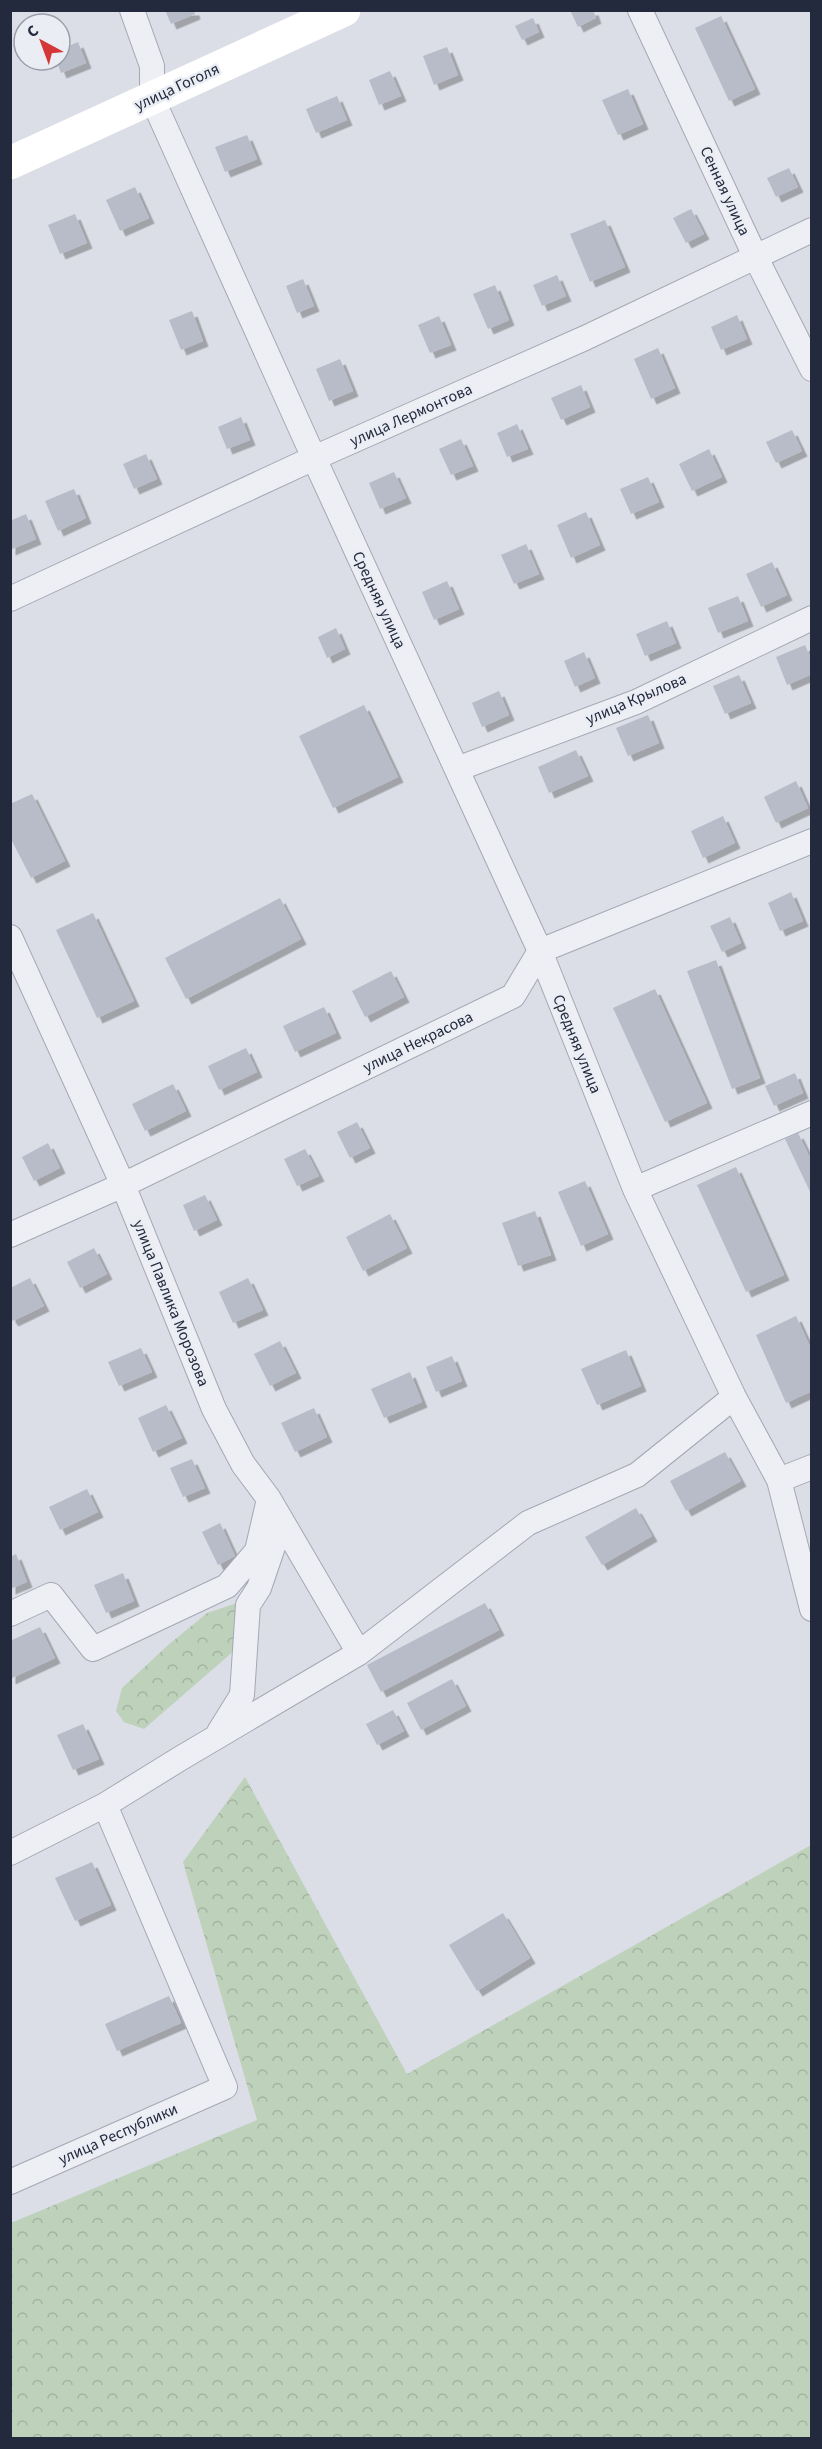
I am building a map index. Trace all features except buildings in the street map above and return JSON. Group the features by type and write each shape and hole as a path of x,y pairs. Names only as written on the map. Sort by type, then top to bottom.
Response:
{"street":[{"name":"Средняя улица","path":"132,10 152,66 152,98 540,951 635,1189 734,1396 778,1480 812,1609"},
{"name":"улица Гоголя","path":"10,163 344,10"},
{"name":"Сенная улица","path":"640,10 812,369"},
{"name":"улица Лермонтова","path":"10,599 314,458 585,338 812,230"},
{"name":"улица Крылова","path":"457,769 636,702 812,618"},
{"path":"540,951 812,841"},
{"name":"улица Павлика Морозова","path":"10,937 123,1185 214,1409 243,1464 269,1499 359,1653"},
{"name":"улица Некрасова","path":"10,1235 123,1185 513,996 540,951"},
{"path":"635,1189 812,1113"},
{"path":"10,1853 105,1805 215,1737 359,1653 528,1522 637,1475 734,1396"},
{"path":"778,1480 812,1467"},
{"path":"10,1614 51,1595 93,1648 227,1586 257,1551 269,1499"},
{"path":"215,1737 242,1695 248,1605 259,1588 276,1538 269,1499"},
{"name":"улица Республики","path":"10,2182 225,2087 105,1805"}],"green space":[{"path":"237,1603 235,1650 144,1729 124,1722 116,1711 122,1688 207,1613"},
{"path":"245,1777 407,2074 811,1845 811,2438 11,2438 11,2223 257,2120 183,1862"}]}
